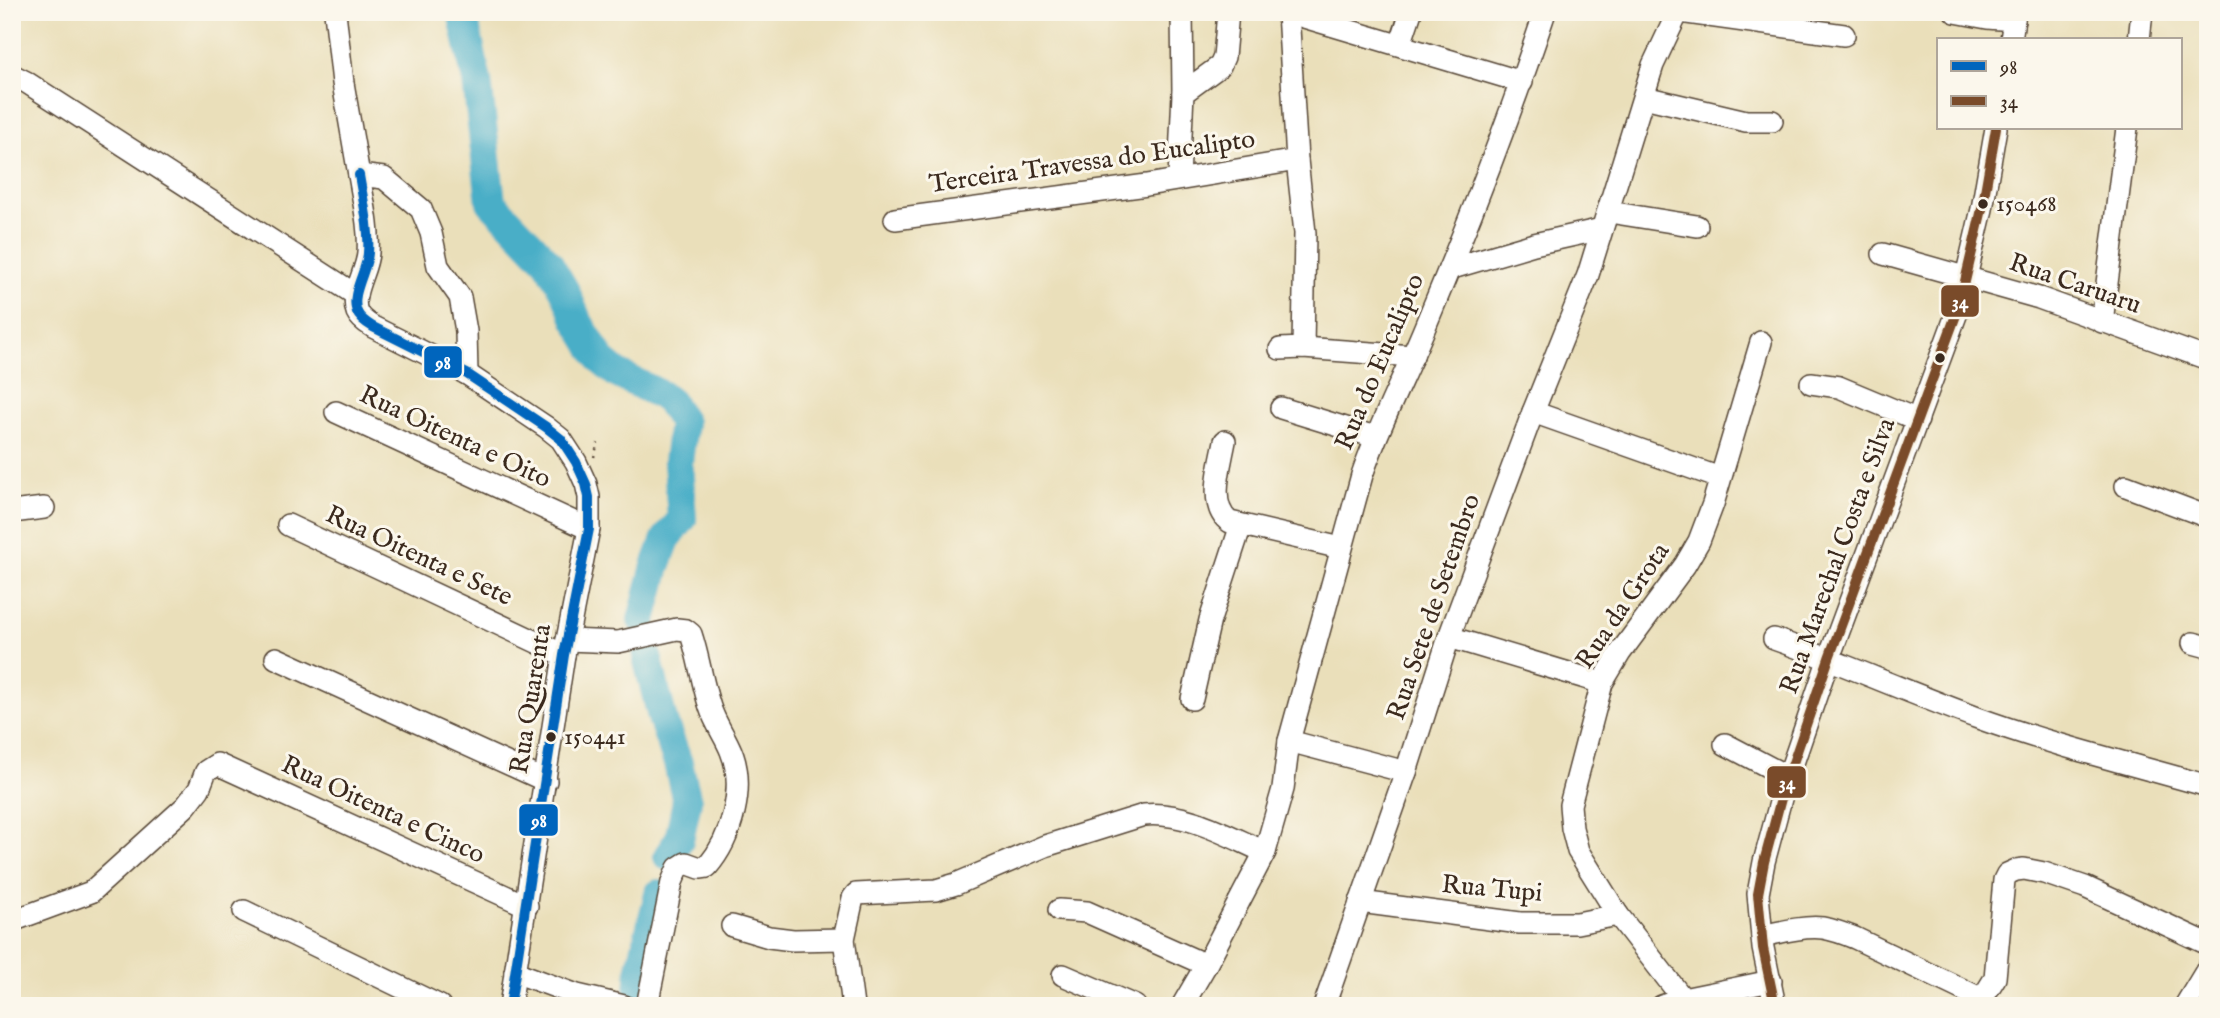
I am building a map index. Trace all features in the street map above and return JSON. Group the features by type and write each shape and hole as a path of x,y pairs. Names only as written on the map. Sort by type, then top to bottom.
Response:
{"street":[{"path":"335,12 368,250 366,266 356,295 357,313 364,321 467,373 466,331 460,297 438,266 431,233 421,209 384,178 359,175"},
{"path":"1180,178 1182,12"},
{"path":"1183,93 1220,66 1224,57 1228,12"},
{"path":"1303,348 1305,233 1287,12 1522,82"},
{"path":"1400,45 1411,12"},
{"name":"Rua do Eucalipto","path":"1182,1006 1265,852 1283,789 1289,741 1341,548 1375,438 1449,269 1522,82 1545,12"},
{"path":"1679,12 1844,35"},
{"name":"Rua Sete de Setembro","path":"1324,1006 1406,772 1449,637 1588,275 1653,65 1679,12"},
{"path":"1955,12 2013,24"},
{"path":"2139,38 2142,12"},
{"path":"12,75 356,295"},
{"path":"1644,97 1746,121 1772,121"},
{"name":"Rua Marechal Costa e Silva","path":"1775,1006 1762,936 1758,894 1768,848 1788,777 1829,658 1959,307 1982,209 1996,130"},
{"path":"2102,322 2127,130"},
{"name":"Terceira Travessa do Eucalipto","path":"895,219 1133,187 1297,160"},
{"path":"1449,269 1605,220 1697,226"},
{"name":"Rua Caruaru","path":"1883,254 2039,298 2208,359"},
{"name":"Rua da Grota","path":"1683,999 1618,915 1578,851 1570,805 1602,683 1620,653 1694,551 1713,504 1761,342"},
{"path":"1280,349 1303,348 1413,356"},
{"name":"Rua Quarenta","path":"467,373 561,439 576,462 589,497 589,529 566,648 509,1006"},
{"path":"1811,383 1839,387 1918,420"},
{"path":"1281,408 1375,438"},
{"name":"Rua Oitenta e Oito","path":"336,412 589,529"},
{"path":"1534,412 1720,478"},
{"path":"1225,441 1217,495 1223,518 1241,525 1341,548"},
{"path":"2126,486 2208,517"},
{"path":"12,512 44,508"},
{"name":"Rua Oitenta e Sete","path":"288,525 566,648"},
{"path":"1192,699 1210,620 1241,525"},
{"path":"566,648 618,642 677,629 686,630 691,634 694,643 711,710 734,761 737,795 734,814 709,865 705,868 687,863 678,868 648,1006"},
{"path":"1449,637 1602,683"},
{"path":"1774,639 1829,658 1978,718 2208,786"},
{"path":"276,658 546,780"},
{"path":"1289,741 1406,772"},
{"path":"1725,744 1788,777"},
{"name":"Rua Oitenta e Cinco","path":"12,921 91,892 186,806 199,789 206,771 216,764 527,906"},
{"path":"853,1006 844,939 856,894 936,890 1045,846 1144,815 1175,816 1265,852"},
{"path":"1762,936 1823,928 1841,933 1981,1002 1995,978 2004,880 2007,874 2024,869 2035,870 2085,887 2208,944"},
{"name":"Rua Tupi","path":"1360,902 1520,923 1577,923 1618,915"},
{"path":"1059,910 1087,912 1206,965"},
{"path":"244,911 440,1006"},
{"path":"732,926 768,937 793,940 844,939"},
{"path":"2185,1006 2208,968"},
{"path":"515,972 577,995 624,1006"},
{"path":"1063,975 1135,1006"},
{"path":"1662,1006 1683,999 1771,981"}],"waterway":[{"path":"462,12 477,81 491,202 548,262 565,291 577,320 602,361 618,374 661,395 670,402 683,423 678,462 682,519 666,539 642,620"},
{"path":"647,657 687,801 679,840 668,856"},
{"path":"638,1004 641,968 659,894"}],"transit line":[{"name":"34","path":"1775,1006 1763,948 1758,894 1764,862 1782,795 1829,658 1959,307 1982,209 1996,130"},
{"name":"98","path":"359,175 368,243 367,260 357,290 355,305 358,315 373,327 467,374 546,427 561,439 576,462 589,497 589,529 564,655 510,1006"}],"place":[{"name":"150468","path":"1983,204"},
{"name":"150441","path":"551,737"}]}
